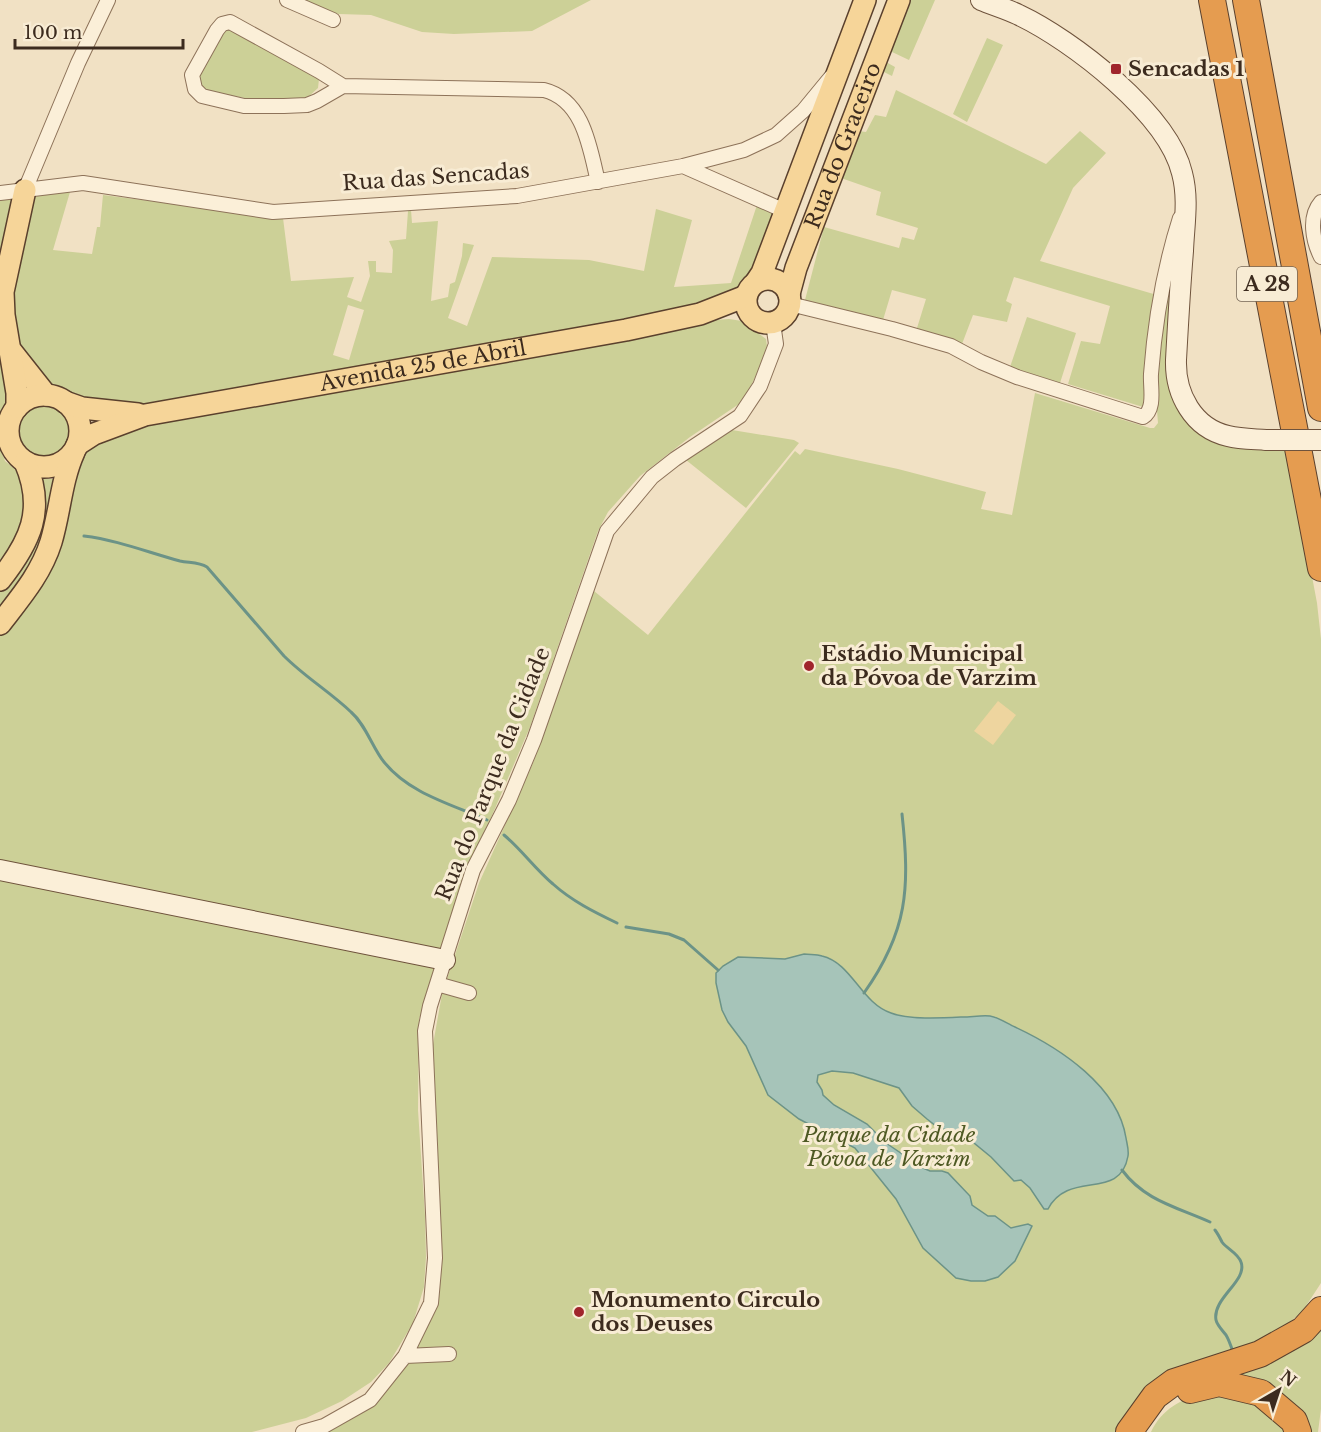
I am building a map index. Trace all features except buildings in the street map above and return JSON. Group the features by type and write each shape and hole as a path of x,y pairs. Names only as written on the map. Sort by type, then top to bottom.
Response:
{"highway":[{"name":"A 28","path":"1212,0 1321,568"},
{"name":"A 28","path":"1246,0 1321,408"},
{"path":"1129,1432 1155,1396 1174,1382 1260,1354 1303,1330 1321,1310"},
{"path":"1143,1432 1150,1417 1177,1394 1219,1383 1261,1393 1294,1421 1298,1432"}],"main road":[{"name":"Rua do Graceiro","path":"790,299 795,268 899,0"},
{"path":"861,9 863,30 868,34 877,35 888,28"},
{"path":"751,289 762,280 775,280 786,288 790,299 785,316 763,321 746,308 751,289 762,273 861,9"},
{"path":"17,407 12,351 4,315 3,292 25,190"},
{"name":"Avenida 25 de Abril","path":"25,462 46,468 57,465 66,460 94,434 145,415 615,332 700,314 751,289"},
{"name":"Avenida 25 de Abril","path":"700,314 763,321"},
{"path":"0,624 29,587 42,564 51,541 66,470 76,449 80,426 72,409 55,399 12,351"},
{"path":"0,580 18,556 28,537 34,517 35,496 32,478 25,462 18,456 9,440 8,428 11,417 17,407 35,396 55,399"},
{"name":"Avenida 25 de Abril","path":"55,399 82,408 145,415"}],"street":[{"path":"25,190 78,63 108,0"},
{"path":"287,0 333,20"},
{"path":"981,0 1018,14 1051,33 1092,63 1129,94 1173,149 1183,174 1186,201 1175,371 1179,390 1189,409 1212,430 1237,438 1321,440"},
{"path":"343,86 307,105 244,106 202,96 195,89 192,75 222,24 230,22 343,86 549,91 563,100 583,127 598,182"},
{"name":"Rua das Sencadas","path":"0,193 83,183 251,210 290,212 517,196 683,166 744,150 776,135 803,111 841,66"},
{"path":"683,166 785,211"},
{"path":"790,299 951,346 1006,374 1143,417 1148,414 1151,407 1151,372 1166,267 1186,201"},
{"path":"1321,202 1317,207 1312,231 1321,257"},
{"name":"Rua do Parque da Cidade","path":"303,1432 324,1426 369,1400 405,1356 431,1303 435,1258 425,1031 437,984 473,870 508,800 534,740 607,531 652,477 740,416 760,386 776,344 763,321"},
{"path":"0,870 445,960"},
{"path":"437,984 469,993"},
{"path":"405,1356 449,1354"}],"green space":[{"path":"300,0 591,0 532,31 454,34 422,32 371,15 329,12"},
{"path":"907,0 935,0 909,60 890,51 886,62 895,67 892,76 882,71"},
{"path":"227,29 311,71 319,79 318,88 307,98 260,101 204,90 200,84 199,75 221,33"},
{"path":"987,38 1003,45 967,122 953,114"},
{"path":"896,90 1046,164 1080,131 1106,153 1073,188 1040,261 1157,295 1143,407 1068,384 1081,341 1100,344 1110,306 1014,277 1006,301 1012,304 1007,322 973,315 962,344 917,328 926,299 892,290 883,320 805,300 824,227 899,248 902,237 914,240 918,228 876,215 881,192 841,178 858,131 866,132 875,115 886,117"},
{"path":"70,192 53,250 92,254 97,227 100,227 103,195 283,218 291,281 354,277 347,297 361,302 370,276 368,261 376,261 376,272 392,273 393,250 389,241 406,239 408,211 411,210 412,223 438,221 431,301 448,297 450,284 455,282 463,243 474,245 448,318 467,326 492,257 589,260 644,271 656,209 692,220 674,287 731,283 757,205 779,215 755,273 738,291 718,303 119,408 75,396 58,386 44,382 21,350 9,294 30,195","holes":["348,305 364,310 349,360 333,355"]},
{"path":"18,197 0,268 0,199"},
{"name":"Parque da Cidade Póvoa de Varzim","path":"1175,250 1171,391 1174,402 1183,415 1288,449 1317,603 1321,639 1321,1283 1302,1312 1275,1334 1245,1348 1119,1432 319,1432 405,1365 424,1333 434,1310 432,1050 442,994 479,883 533,763 594,591 648,635 795,451 800,455 805,449 898,469 986,492 981,509 1012,515 1035,393 1150,428 1154,428 1158,423 1157,354"},
{"path":"1027,317 1076,333 1060,383 1010,367"},
{"path":"729,319 742,321 766,339 767,346 751,386 739,404 690,437 640,476 608,512 598,531 530,727 469,864 440,954 0,862 0,634 62,525 81,461 94,439 104,433 701,321"},
{"path":"0,336 11,396 0,412"},
{"path":"44,405 54,407 62,413 68,421 70,431 68,441 62,449 54,455 44,457 34,455 26,449 20,441 18,431 20,421 26,413 34,407"},
{"path":"732,430 794,440 799,443 746,508 686,460"},
{"path":"0,447 5,461 15,469 26,484 22,534 0,570"},
{"path":"40,479 56,479 36,562 0,615 0,590"},
{"path":"0,877 437,963 429,994 419,1019 418,1110 425,1216 424,1287 413,1323 389,1363 371,1382 342,1401 306,1418 252,1432 0,1432"},
{"path":"1321,1317 1321,1409 1318,1432 1307,1432 1290,1409 1269,1392 1245,1381 1220,1377 1195,1380 1269,1356 1297,1340"},
{"path":"1171,1391 1151,1408 1134,1432 1155,1402"},
{"path":"1204,1393 1253,1398 1290,1432 1151,1432 1155,1424 1173,1406"}],"sand":[{"path":"998,701 1016,715 993,745 974,731"}],"water":[{"path":"804,954 820,955 841,966 872,1001 891,1013 926,1018 993,1017 1032,1036 1068,1058 1099,1086 1112,1102 1121,1119 1128,1152 1123,1170 1115,1178 1105,1182 1068,1190 1057,1197 1048,1209 1044,1209 1030,1188 1021,1180 1014,1181 991,1157 969,1139 936,1126 912,1106 899,1088 853,1073 832,1071 818,1075 817,1082 823,1095 834,1105 867,1124 886,1143 923,1168 948,1173 970,1196 972,1205 988,1216 995,1216 1011,1228 1028,1224 1032,1226 1015,1261 998,1277 985,1281 956,1278 923,1248 896,1199 855,1148 799,1119 768,1095 746,1046 722,1010 716,973 723,966 738,957 785,959"}],"waterway":[{"path":"84,536 120,543 207,567 284,656 356,717 384,762 394,773 432,797 487,820"},
{"path":"864,993 890,949 902,908 906,864 902,814"},
{"path":"504,835 560,890 584,906 617,923"},
{"path":"626,927 669,934 684,940 718,970"},
{"path":"1122,1170 1131,1181 1151,1196 1210,1222"},
{"path":"1215,1230 1222,1242 1241,1262 1242,1269 1239,1276 1216,1312 1216,1320 1233,1352"}],"place":[{"name":"Sencadas 1","path":"1116,69"},
{"name":"Estádio Municipal da Póvoa de Varzim","path":"809,666"},
{"name":"Monumento Circulo dos Deuses","path":"579,1312"}]}
